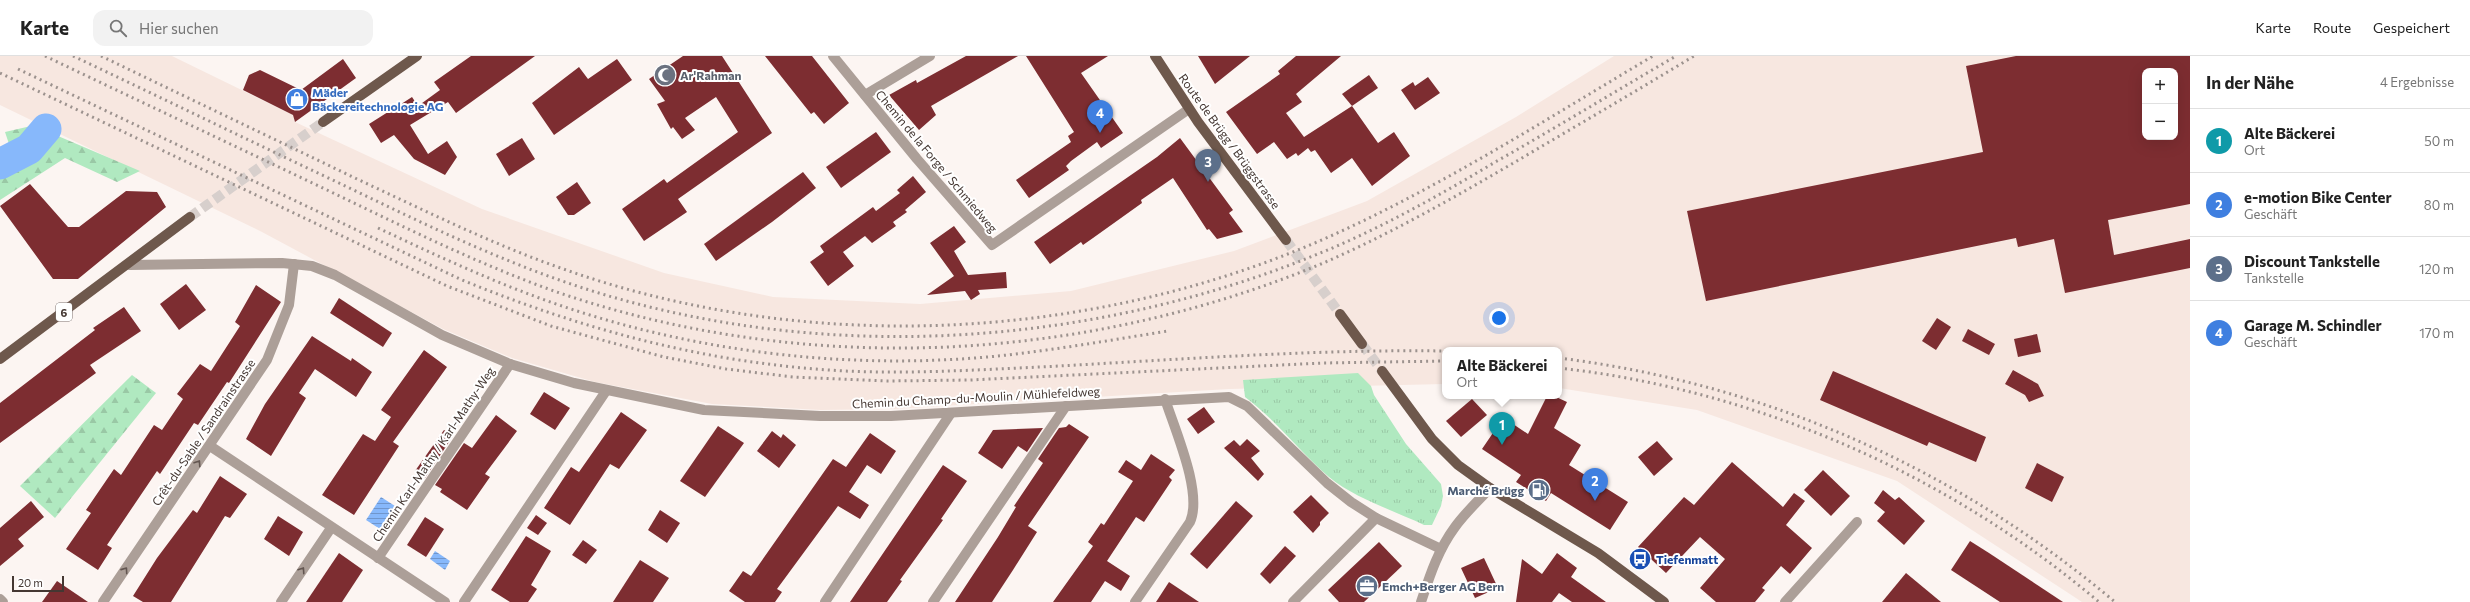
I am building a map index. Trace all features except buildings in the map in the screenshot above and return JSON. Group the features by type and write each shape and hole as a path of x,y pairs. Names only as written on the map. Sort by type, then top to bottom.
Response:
{"main road":[{"path":"323,122 417,56"},
{"name":"Route de Brügg / Brüggstrasse","path":"1155,56 1189,109 1286,240"},
{"name":"6","path":"0,359 129,265 190,217"},
{"path":"1340,314 1362,344"},
{"path":"1382,371 1432,439 1447,455 1490,488 1598,553 1664,602"}],"street":[{"name":"Chemin de la Forge / Schmiedweg","path":"833,56 992,246 1189,109"},
{"path":"865,95 930,56"},
{"name":"Chemin du Champ-du-Moulin / Mühlefeldweg","path":"129,265 294,264 327,272 435,332 510,364 550,377 606,391 682,406 725,412 854,417 951,414 1223,396 1241,402 1327,483 1376,518 1441,549"},
{"name":"Crêt-du-Sable / Sandrainstrasse","path":"103,602 261,371 273,348 289,305 294,264"},
{"name":"Chemin Karl-Mathy / Karl-Mathy-Weg","path":"378,558 510,364"},
{"path":"464,602 606,391"},
{"path":"1135,602 1190,522 1194,511 1193,487 1165,400"},
{"path":"934,602 1066,406"},
{"path":"825,602 951,414"},
{"path":"210,446 331,528 445,602"},
{"path":"1421,602 1441,549 1456,526 1490,488"},
{"path":"1293,602 1376,518"},
{"path":"1785,602 1857,522"},
{"path":"281,602 331,528"}],"shaded area":[{"path":"0,56 172,56 293,115 295,122 482,209 664,273 773,297 920,304 1071,291 1234,251 1367,201 1516,117 1614,56 2190,56 2190,602 2082,602 1897,481 1697,410 1562,388 1562,347 1442,347 1442,384 1229,389 894,409 821,410 712,404 595,382 512,358 443,329 262,232 0,105"}],"green space":[{"path":"31,126 48,143 58,136 140,171 117,182 65,158 0,200 0,147 9,144 5,132"},
{"path":"1358,373 1371,386 1374,395 1406,444 1441,484 1443,496 1441,506 1432,525 1424,525 1363,498 1340,485 1318,467 1267,416 1245,397 1243,380"},
{"path":"132,375 156,393 55,518 20,486"}],"water":[{"path":"381,497 395,506 380,529 366,520"},
{"path":"435,551 450,561 445,570 430,559"}],"waterway":[{"path":"0,164 29,149 46,129"}],"tunnel":[{"path":"190,217 323,122"},
{"path":"1286,240 1340,314"},
{"path":"1362,344 1382,371"}],"railway":[{"path":"45,56 439,244 554,291 648,319 745,337 842,347 940,347 1038,339 1134,322 1229,297 1321,264 1393,230 1510,165 1694,56"},
{"path":"73,56 395,210 509,261 568,283 662,310 759,328 857,336 956,335 1054,325 1151,307 1246,281 1337,246 1398,217 1458,184 1676,56"},
{"path":"101,56 357,179 517,252 544,262 572,272 664,299 758,316 854,325 951,325 1047,316 1142,299 1235,273 1324,239 1409,198 1532,129 1653,56"},
{"path":"18,69 462,280 556,315 650,342 697,353 795,367 845,371 894,372 1040,367 1293,353 1442,351"},
{"path":"0,73 447,286 551,326 664,357 726,369 793,377 888,381 970,380 1323,363 1442,361"},
{"path":"378,228 499,282 574,310 677,338 730,348 783,355 891,361 945,360 1041,351 1168,331"},
{"path":"1562,358 1636,370 1711,388 1784,411 1855,440 1924,473 1990,511 2054,554 2115,602"},
{"path":"1562,368 1633,379 1705,396 1777,418 1846,445 1914,478 1979,515 2041,556 2099,602"}],"place":[{"name":"Ar'Rahman","path":"665,75"},
{"name":"Mäder Bäckereitechnologie AG","path":"297,99"},
{"name":"Garage M. Schindler","path":"1100,133"},
{"name":"Discount Tankstelle","path":"1208,182"},
{"name":"Alte Bäckerei","path":"1502,445"},
{"name":"Marché Brügg","path":"1539,490"},
{"name":"e-motion Bike Center","path":"1595,501"},
{"name":"Tiefenmatt","path":"1640,559"},
{"name":"Emch+Berger AG Bern","path":"1367,586"}]}
